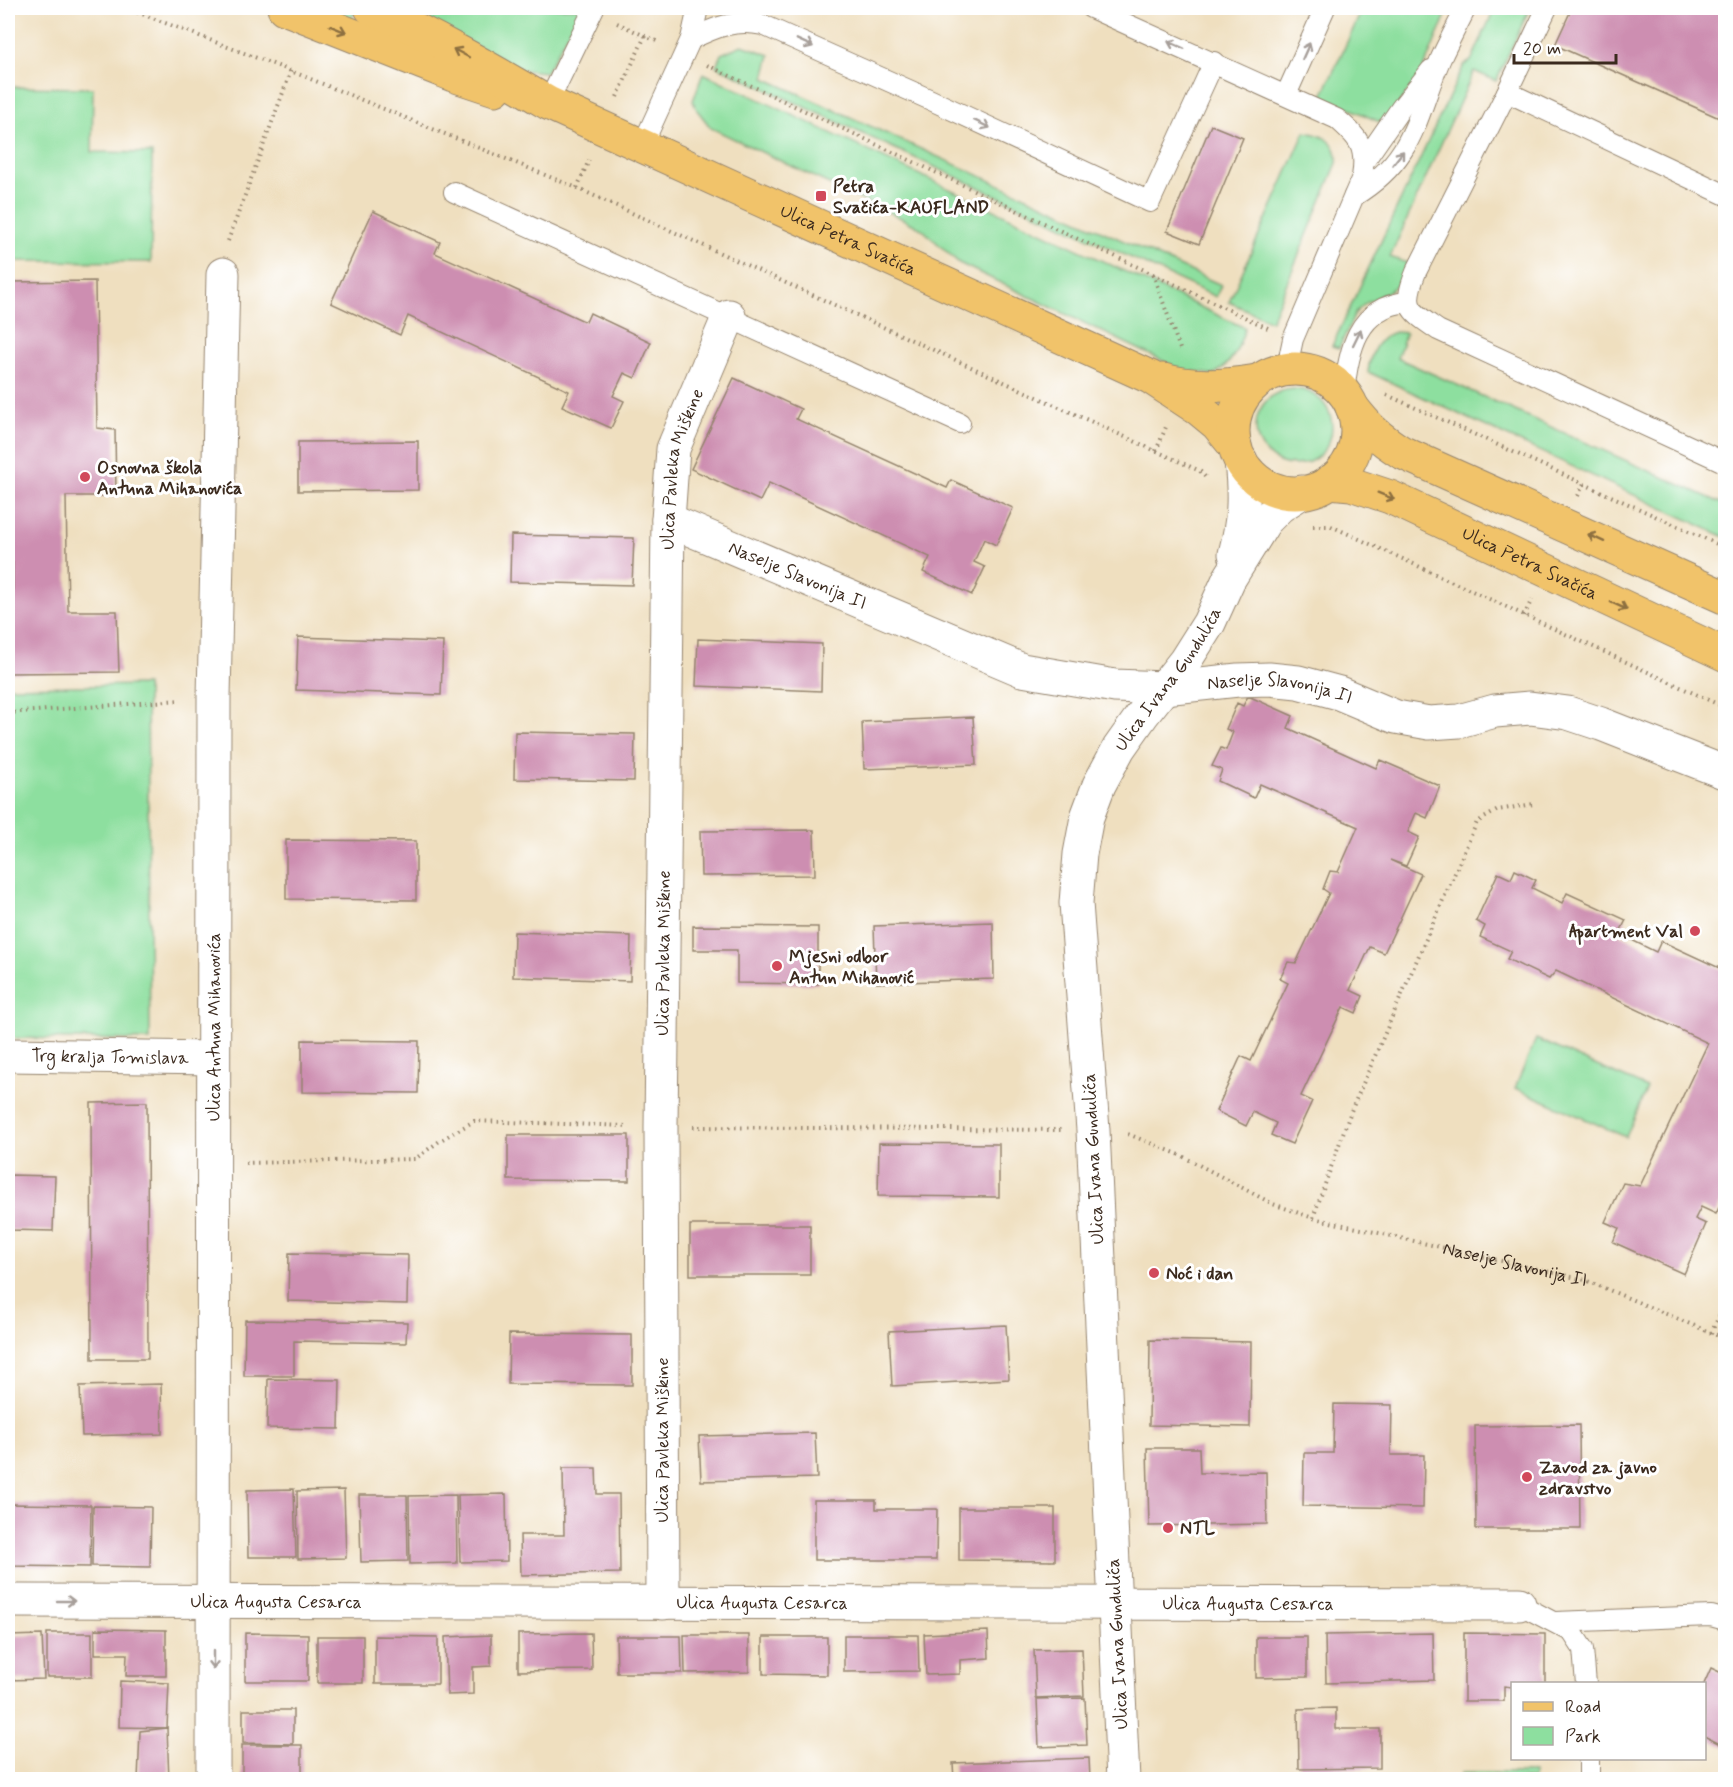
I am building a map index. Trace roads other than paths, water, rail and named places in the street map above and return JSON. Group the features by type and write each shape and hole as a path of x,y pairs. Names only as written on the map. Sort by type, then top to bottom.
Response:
{"main road":[{"name":"Ulica Petra Svačića","path":"284,8 453,75 548,103"},
{"name":"Ulica Petra Svačića","path":"370,8 406,23 548,103 1150,377 1217,424 1238,454"},
{"path":"1348,400 1357,427 1354,448 1345,467 1316,487 1284,492 1267,486 1252,476 1238,454 1233,428 1236,410 1244,394 1257,381 1272,373 1291,354 1310,371 1330,379 1348,400 1368,428 1401,452 1725,598"},
{"name":"Ulica Petra Svačića","path":"1150,377 1183,385 1209,387 1257,381"},
{"name":"Ulica Petra Svačića","path":"1316,487 1350,484 1390,497 1725,655"}],"street":[{"name":"Ulica Antuna Mihanovića","path":"213,1779 214,697 223,274"},
{"name":"Ulica Pavleka Miškine","path":"663,1604 661,1127 668,520 673,449 729,316"},
{"path":"1230,579 1243,520 1244,503 1238,454"},
{"path":"1230,579 1265,521 1280,506 1316,487"},
{"name":"Naselje Slavonija II","path":"668,520 1022,670 1115,686 1164,688 1269,679 1298,682 1339,693 1396,717 1429,723 1459,721 1495,711 1530,708 1568,713 1725,773"},
{"name":"Ulica Ivana Gundulića","path":"1123,1779 1092,1131 1076,903 1080,854 1087,817 1099,785 1119,748 1185,661 1209,623 1230,579"},
{"name":"Trg kralja Tomislava","path":"8,1054 213,1058"},
{"name":"Ulica Augusta Cesarca","path":"8,1601 1519,1604"}],"lane":[{"path":"548,103 594,8"},
{"path":"642,146 691,39 698,8"},
{"path":"739,8 763,25 1150,202 1214,62"},
{"path":"1091,8 1337,119 1352,132 1362,146 1365,160 1362,177 1291,354"},
{"path":"1286,95 1325,8"},
{"path":"1354,196 1373,184 1402,154 1416,125 1441,59 1466,8"},
{"path":"1547,8 1416,272 1408,302 1415,314 1438,330 1725,464"},
{"path":"691,39 727,24 745,21 763,25"},
{"path":"1365,160 1401,108 1441,59"},
{"path":"1507,92 1725,195"},
{"path":"454,192 960,423"},
{"path":"1348,400 1347,369 1359,332 1368,318 1382,308 1408,302"},
{"path":"1519,1604 1572,1632 1583,1649 1586,1682"},
{"path":"1555,1622 1711,1616 1725,1620"},
{"path":"1589,1760 1589,1779"}],"place":[{"name":"Petra Svačića-KAUFLAND","path":"821,196"},
{"name":"Osnovna škola Antuna Mihanovića","path":"85,477"},
{"name":"Apartment Val","path":"1695,931"},
{"name":"Mjesni odbor Antun Mihanović","path":"777,966"},
{"name":"Noć i dan","path":"1154,1273"},
{"name":"Zavod za javno zdravstvo","path":"1527,1477"},
{"name":"NTL","path":"1168,1528"}]}
